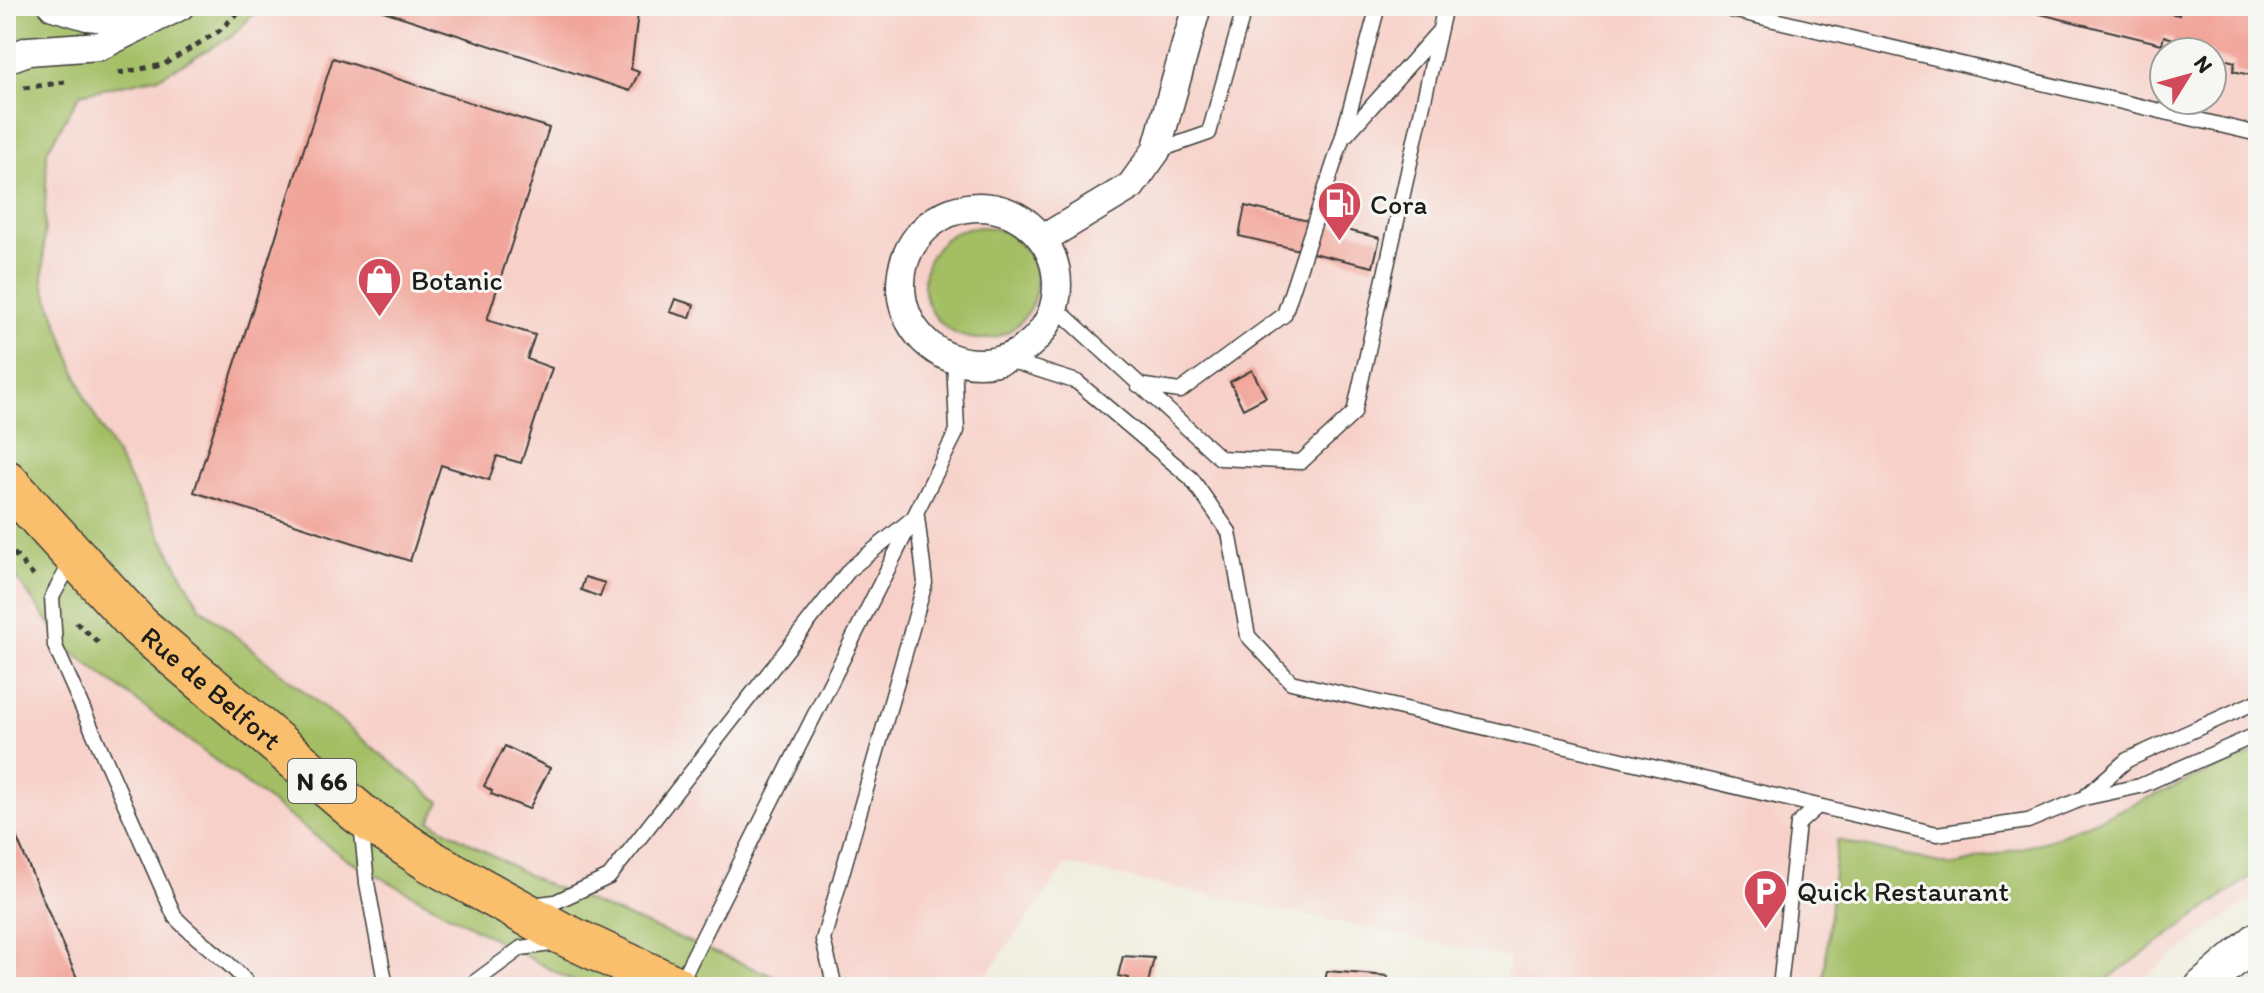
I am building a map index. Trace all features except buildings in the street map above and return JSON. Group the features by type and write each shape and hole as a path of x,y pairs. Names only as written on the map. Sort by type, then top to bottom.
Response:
{"main road":[{"name":"Rue de Belfort","path":"6,448 15,490 139,626 360,814 430,861 516,908 677,987"}],"street":[{"path":"53,6 87,16 148,22"},
{"path":"6,59 28,51 100,46 180,6"},
{"path":"1043,239 1131,186 1156,151 1197,6"},
{"path":"982,206 1005,210 1026,222 1043,239 1054,260 1058,284 1055,307 1044,329 1027,347 1005,359 979,363 954,359 931,347 914,328 903,304 901,279 906,255 918,235 936,219 958,209 982,206"},
{"path":"2202,987 2258,939"}],"lane":[{"path":"1156,151 1209,133 1245,6"},
{"path":"1138,385 1180,391 1284,315 1342,139 1378,6"},
{"path":"1055,307 1220,458 1301,462 1354,413 1445,6"},
{"path":"1715,6 2258,134"},
{"path":"1342,139 1439,31"},
{"path":"677,987 917,516 957,431 954,359"},
{"path":"1005,359 1077,382 1191,478 1229,532 1248,636 1291,682 1937,834 2028,821 2084,798 2140,786 2258,734"},
{"path":"516,908 555,902 609,877 850,569 917,516"},
{"path":"835,987 823,940 925,583 917,516"},
{"path":"75,555 52,597 55,646 175,917 196,940 233,965 250,987"},
{"path":"2084,798 2127,760 2258,701"},
{"path":"1780,987 1798,824 1818,806"},
{"path":"360,814 367,883 386,987"},
{"path":"468,987 521,948 576,940"}],"shaded area":[{"path":"261,6 2258,6 2258,894 2131,987 1506,987 1509,958 1066,865 978,987 800,987 539,881 429,820 440,802 200,607 86,400 43,283 47,150 80,94 159,77 232,36"},
{"path":"6,563 68,650 343,857 583,987 6,987"}],"green space":[{"path":"6,6 261,6 232,36 159,77 80,94 47,151 43,283 86,400 200,607 440,802 430,821 539,881 800,987 583,987 343,857 68,649 6,563"},
{"path":"980,227 1002,231 1020,243 1032,261 1036,283 1032,305 1020,323 1002,335 980,339 958,335 940,323 928,305 924,283 928,261 940,243 958,231"},
{"path":"2258,751 2258,871 2097,987 1823,987 1837,840 1953,866 2047,841"}],"place":[{"name":"Cora","path":"1339,243"},
{"name":"Botanic","path":"380,319"},
{"name":"Quick Restaurant","path":"1766,930"}]}
